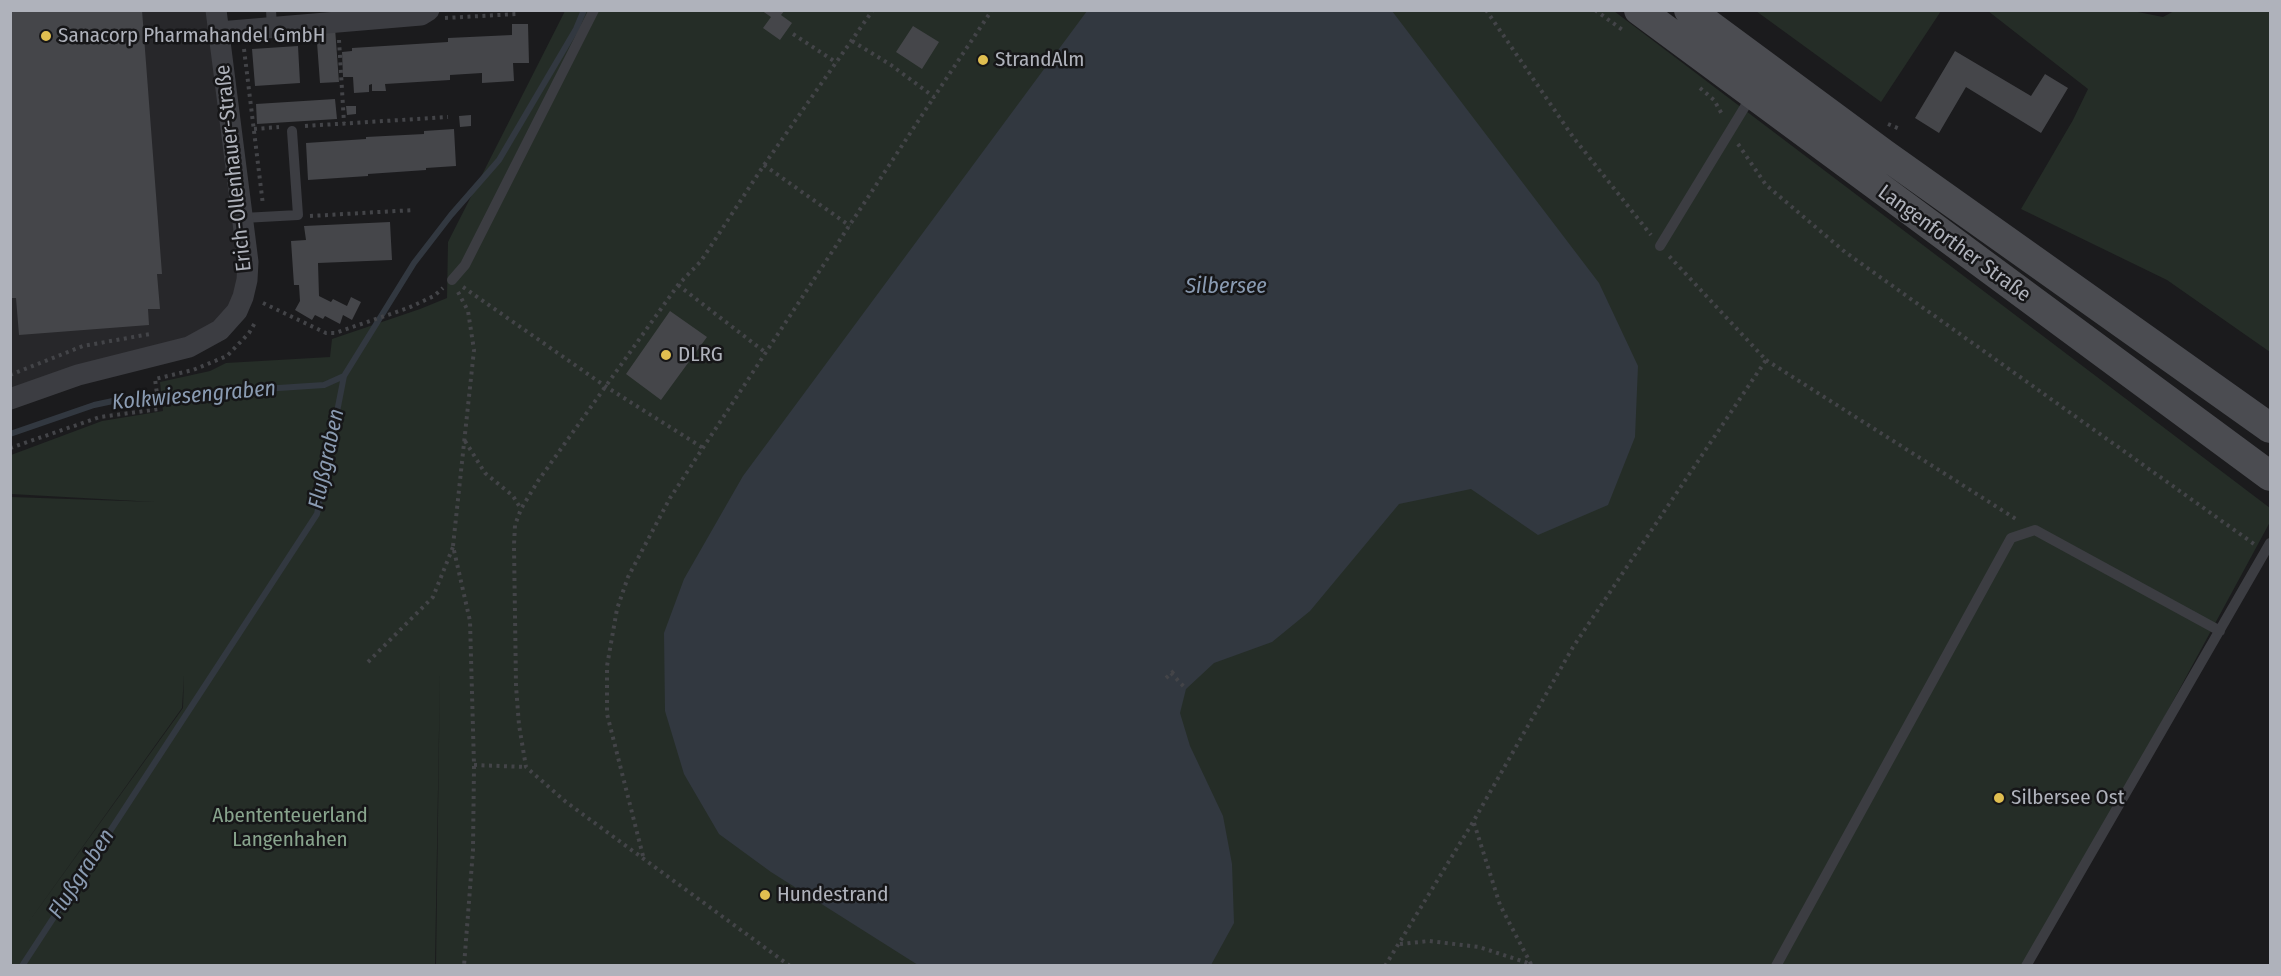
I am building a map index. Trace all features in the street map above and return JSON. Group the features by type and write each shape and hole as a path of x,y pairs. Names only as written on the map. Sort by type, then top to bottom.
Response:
{"main road":[{"name":"Langenforther Straße","path":"1689,10 1884,154 2271,428"},
{"name":"Langenforther Straße","path":"1636,24 1752,95 2271,476"}],"street":[{"name":"Erich-Ollenhauer-Straße","path":"10,399 78,375 189,347 207,338 237,311 247,280 248,262 216,10"},
{"path":"219,32 272,19 421,15 428,11"}],"lane":[{"path":"452,280 465,265 594,10"},
{"path":"1660,246 1752,95"},
{"path":"243,218 298,214 292,128"},
{"path":"1776,966 2011,538 2035,530 2220,631"},
{"path":"2026,966 2268,548"}],"path":[{"path":"526,767 518,715 514,544 515,525 521,509 538,481 678,285 701,261 764,165 873,10"},
{"path":"643,856 607,714 607,666 617,609 628,577 670,498 992,10"},
{"path":"1486,10 1573,137 1660,246 1766,360 2035,530"},
{"path":"1595,10 1636,24"},
{"path":"428,11 440,19 516,14"},
{"path":"329,19 344,123"},
{"path":"793,34 837,63"},
{"path":"852,40 934,97"},
{"path":"1699,87 1714,100 1749,163 1766,184 1845,252 2268,548"},
{"path":"254,129 448,117"},
{"path":"764,165 850,226"},
{"path":"298,214 310,216 414,210"},
{"path":"263,303 326,333 335,333 408,308 434,296 452,280"},
{"path":"452,280 605,386 703,448"},
{"path":"368,662 433,597 453,546 474,350 468,311 452,280"},
{"path":"678,285 766,353"},
{"path":"10,375 83,346 160,333"},
{"path":"1385,966 1400,945 1473,822 1573,646 1622,570 1766,360"},
{"path":"10,448 100,417 159,409 155,379"},
{"path":"465,439 485,472 513,496 521,509"},
{"path":"453,546 470,621 474,765 473,850 464,966"},
{"path":"1166,678 1176,669"},
{"path":"1171,673 1186,689"},
{"path":"474,765 526,767 566,802 643,856 790,966"},
{"path":"1473,822 1500,905 1532,965"},
{"path":"1400,945 1429,941 1479,947 1532,965"}],"shaded area":[{"path":"10,11 216,11 248,262 220,330 10,399"}],"green space":[{"path":"2128,10 2163,17 2174,11 2270,11 2270,352 2167,280 2021,209 2073,120 2088,89 1988,11"},
{"name":"Abententeuerland Langenhahen","path":"565,11 1614,11 2270,508 2270,522 2030,965 436,965 440,670 435,965 11,966 11,497 155,502 11,494 11,455 102,421 163,411 160,382 210,371 226,363 330,357 332,339 447,298 448,242","holes":["184,675 183,708 25,927 182,708"]},
{"path":"1756,11 1941,11 1881,102"}],"water":[{"name":"Silbersee","path":"1087,11 1392,11 1599,283 1638,366 1635,437 1608,505 1538,535 1471,489 1399,504 1310,611 1272,642 1214,663 1186,689 1180,713 1190,746 1223,816 1232,864 1234,923 1211,965 918,965 771,872 719,834 684,774 665,711 664,633 684,579 743,476"}],"building":[{"path":"10,10 142,10 162,274 157,274 160,309 148,309 149,325 19,335 16,298 10,298"},
{"path":"761,10 785,10 781,15 792,23 780,40 763,28 771,17"},
{"path":"512,24 528,24 529,63 513,63 514,81 482,83 482,73 450,75 450,80 385,84 386,91 372,91 372,84 369,85 369,92 354,93 353,77 343,77 342,52 352,51 352,48 448,42 448,38 512,35"},
{"path":"913,26 939,42 922,69 896,52"},
{"path":"335,28 339,82 320,83 316,29"},
{"path":"298,46 300,83 255,86 252,49"},
{"path":"1955,51 2031,96 2045,74 2068,88 2041,133 1966,87 1939,133 1915,118"},
{"path":"335,99 337,119 257,124 256,104"},
{"path":"346,106 356,106 356,114 347,115"},
{"path":"471,115 471,126 460,127 459,116"},
{"path":"454,129 456,166 308,180 306,143 424,134 424,131"},
{"path":"390,222 392,260 318,263 319,296 331,302 333,299 347,306 351,297 361,302 352,320 343,315 340,324 325,316 323,319 315,315 312,320 295,310 300,301 299,285 294,285 291,241 306,240 304,226"},
{"name":"DLRG","path":"670,311 707,337 661,400 626,374"}],"waterway":[{"name":"Flußgraben","path":"22,966 317,514 344,376 414,263 451,215 499,160 576,29 584,10"},
{"name":"Kolkwiesengraben","path":"10,434 94,405 127,398 324,385 344,376"}],"place":[{"name":"Sanacorp Pharmahandel GmbH","path":"46,36"},
{"name":"StrandAlm","path":"983,60"},
{"name":"DLRG","path":"666,355"},
{"name":"Silbersee Ost","path":"1999,798"},
{"name":"Hundestrand","path":"765,895"}]}
